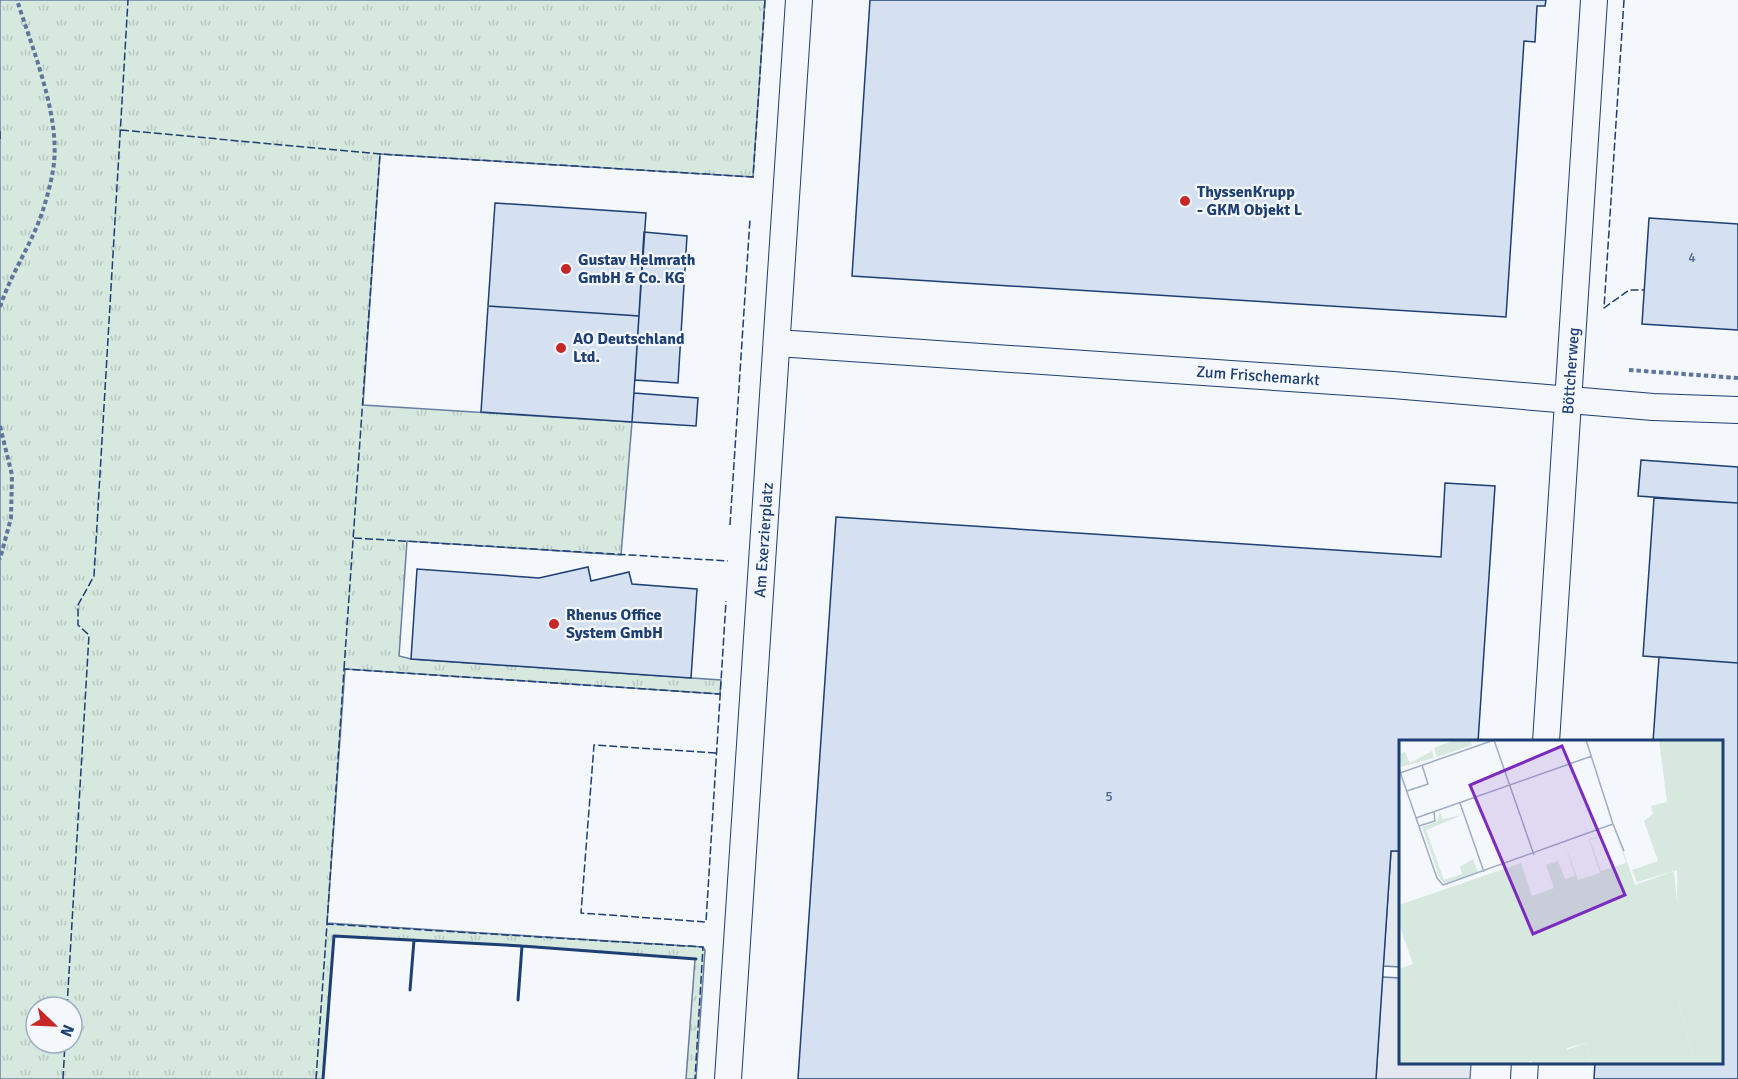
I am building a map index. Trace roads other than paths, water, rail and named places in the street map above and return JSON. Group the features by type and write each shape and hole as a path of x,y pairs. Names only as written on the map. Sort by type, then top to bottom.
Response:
{"street":[{"name":"Am Exerzierplatz","path":"728,1079 799,0"},
{"name":"Böttcherweg","path":"1546,740 1594,0"},
{"name":"Zum Frischemarkt","path":"777,343 1393,385 1653,407 1738,410"},
{"path":"1524,1079 1525,1064"}],"place":[{"name":"ThyssenKrupp - GKM Objekt L","path":"1185,201"},
{"name":"Gustav Helmrath GmbH & Co. KG","path":"566,269"},
{"name":"AO Deutschland Ltd.","path":"561,348"},
{"name":"Rhenus Office System GmbH","path":"554,624"}]}
